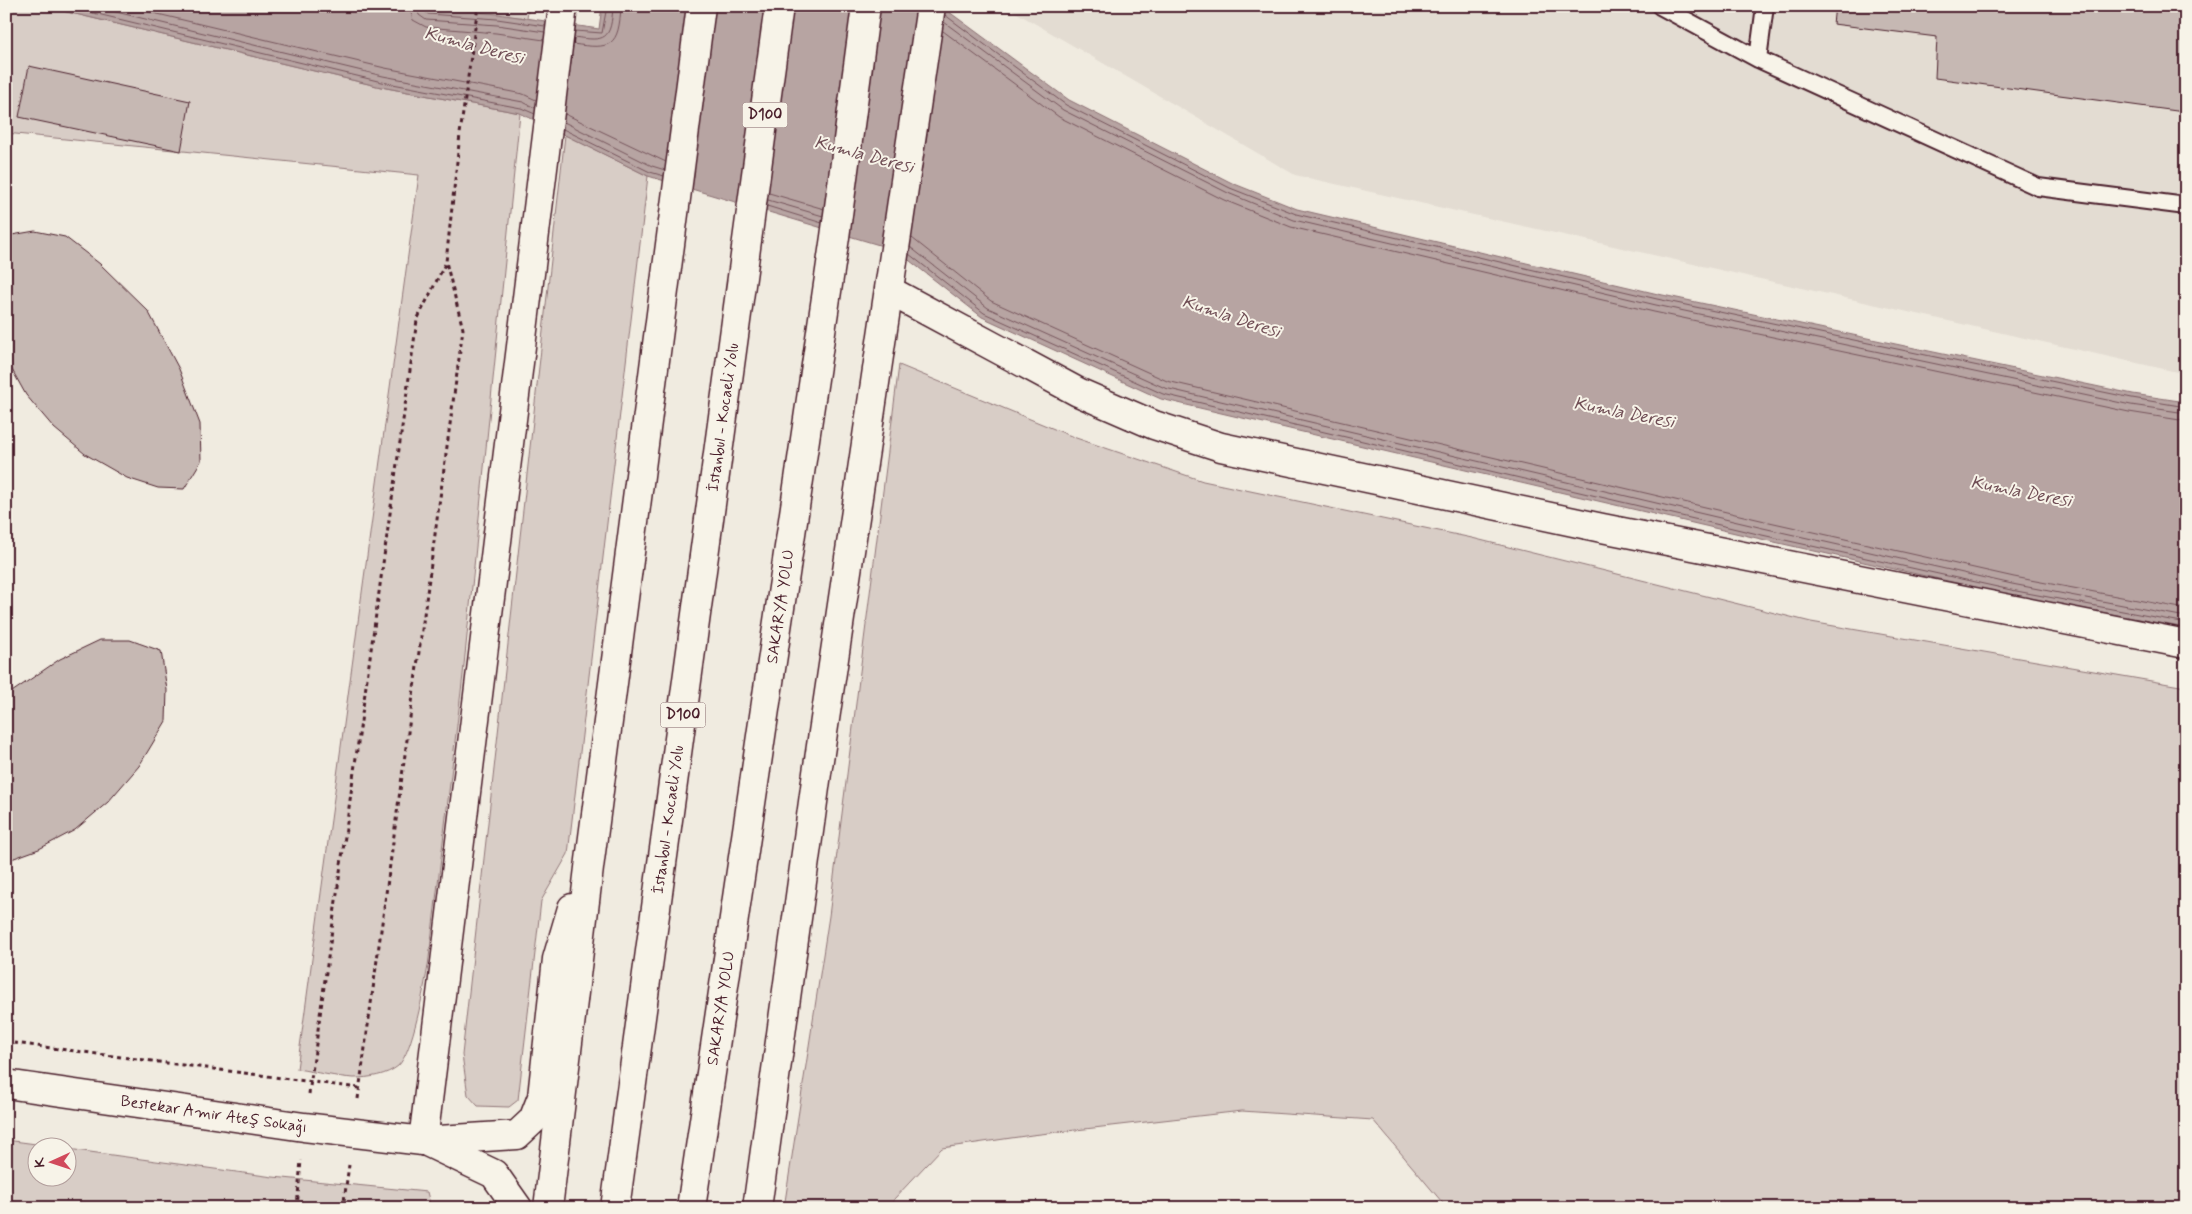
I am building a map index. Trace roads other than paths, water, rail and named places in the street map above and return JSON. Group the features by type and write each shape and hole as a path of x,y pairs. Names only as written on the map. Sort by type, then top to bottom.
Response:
{"main road":[{"path":"423,1141 562,6"},
{"path":"548,1208 589,868 701,6"},
{"name":"İstanbul - Kocaeli Yolu","path":"615,1208 779,6"},
{"name":"SAKARYA YOLU","path":"691,1208 835,237 866,6"},
{"path":"758,1208 817,773 931,6"},
{"path":"890,291 1078,392 1154,425 1221,447 1612,530 2186,644"},
{"path":"423,1141 517,1135 533,1120 542,1097 557,959 567,919 589,868"},
{"name":"Bestekar Amir Ateş Sokağı","path":"6,1084 304,1127 423,1141"},
{"path":"423,1141 494,1174 518,1208"}],"lane":[{"path":"1660,6 1758,59 2038,187 2186,206"},
{"path":"1758,59 1765,6"}],"water":[{"name":"Kumla Deresi","path":"42,6 411,6 498,14 599,29 602,6 941,6 1069,100 1232,183 1297,209 1658,294 2133,394 2186,402 2186,628 2010,595 1161,399 982,317 896,250 648,176 520,113 381,87"}]}
